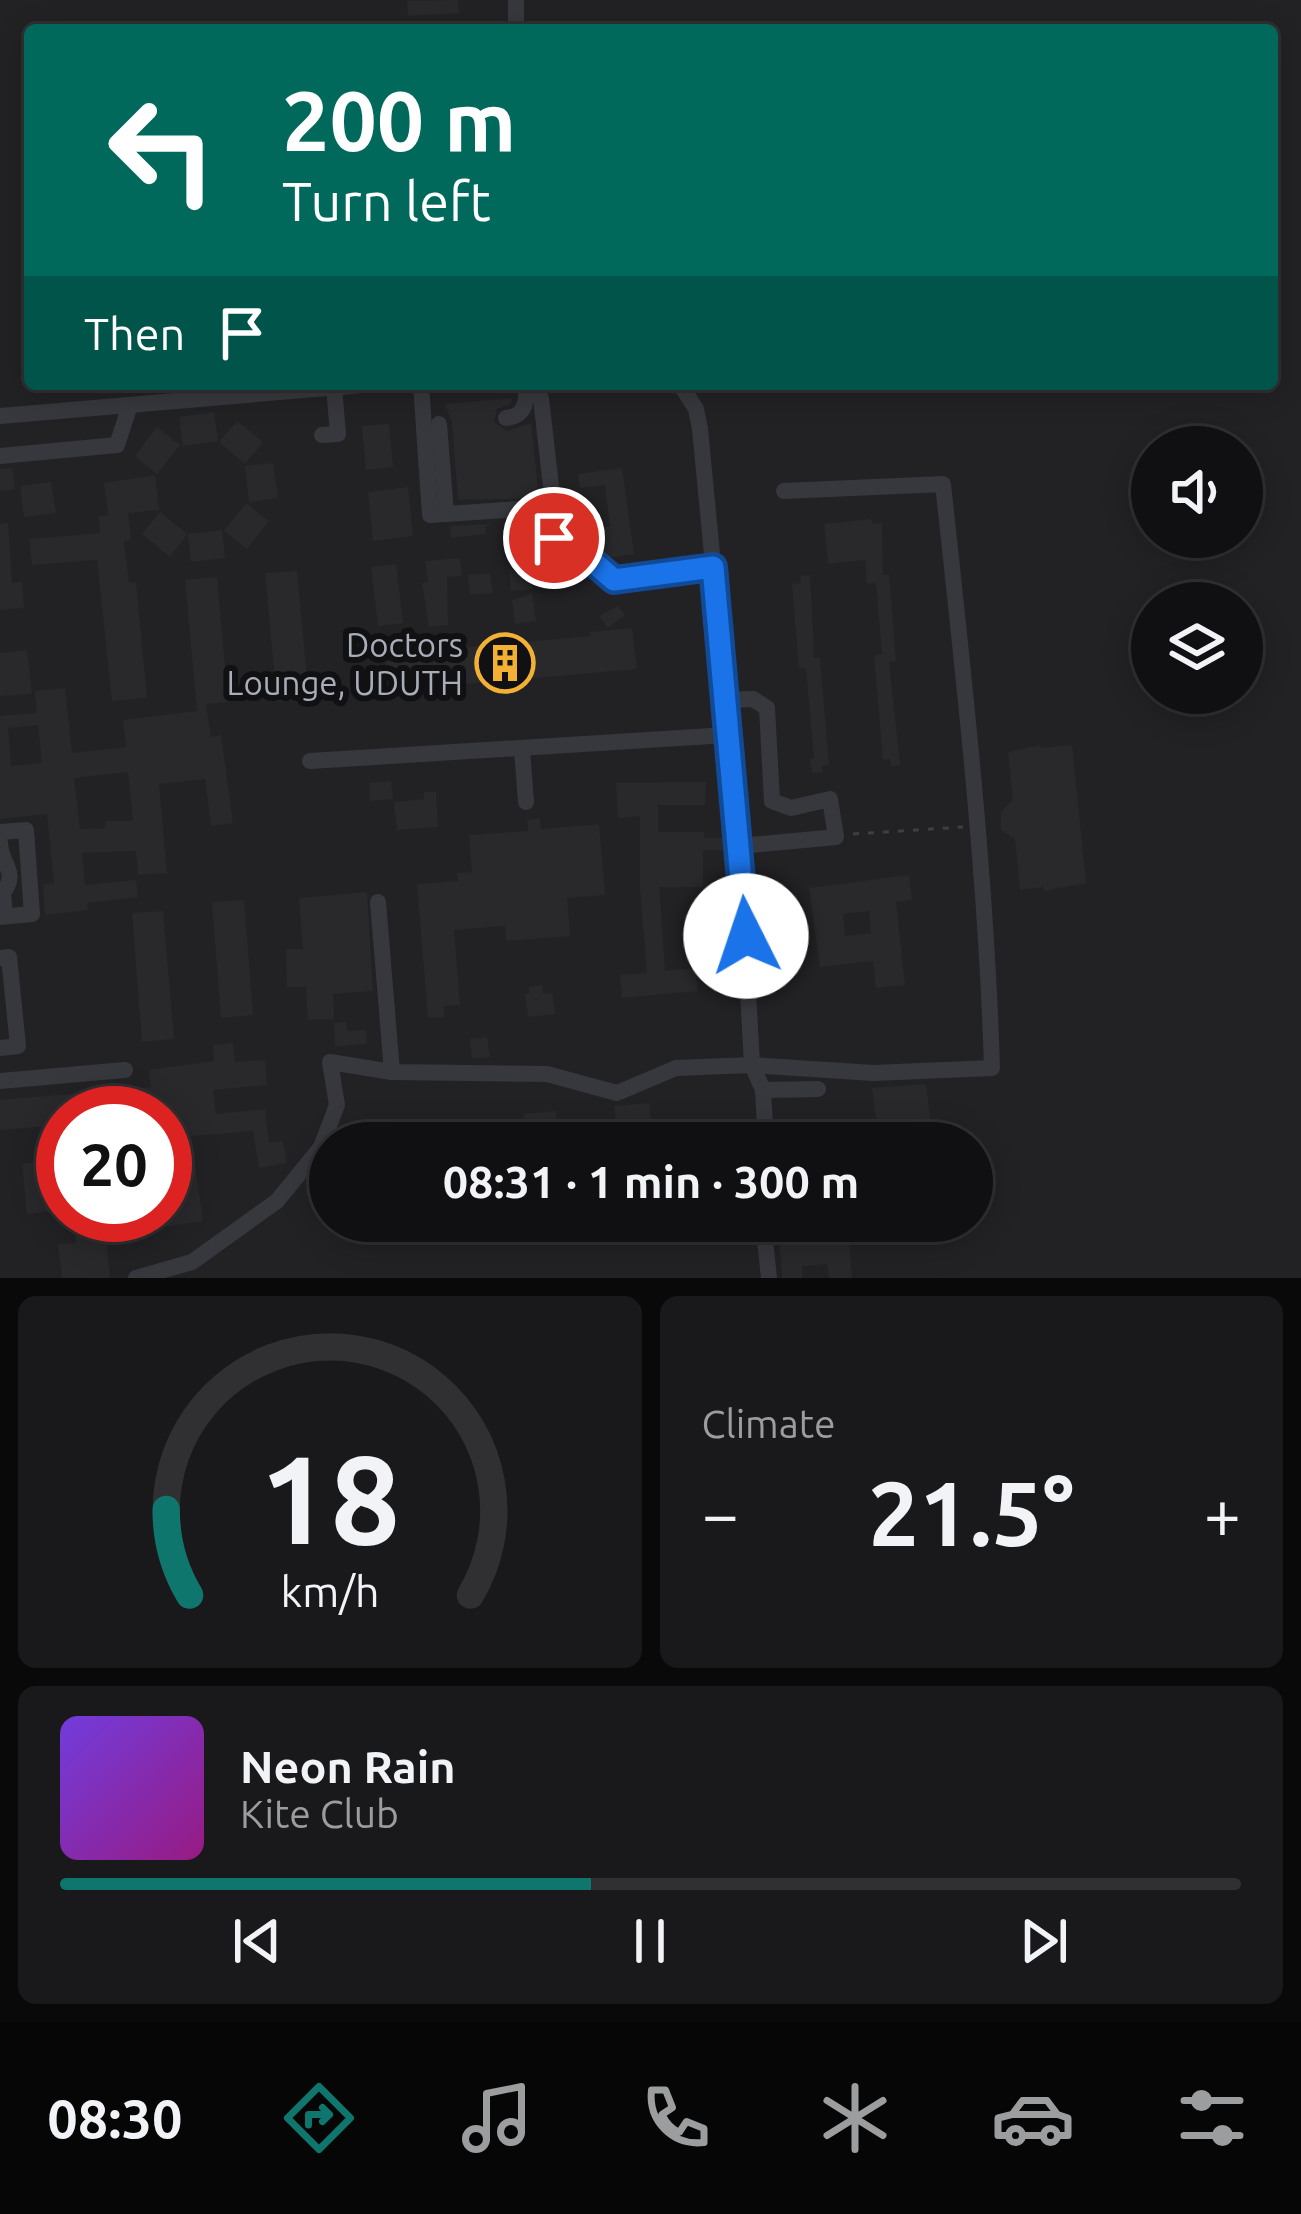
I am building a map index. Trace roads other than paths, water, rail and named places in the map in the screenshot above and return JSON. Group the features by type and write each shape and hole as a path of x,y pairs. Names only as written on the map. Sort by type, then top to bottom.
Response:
{"street":[{"path":"0,416 310,390"},
{"path":"322,436 338,434 334,390"},
{"path":"421,390 430,515 521,509 543,521 554,538 560,533"},
{"path":"506,418 525,407 526,390"},
{"path":"532,390 541,398 556,530 614,580 713,567"},
{"path":"683,390 698,419 740,846 752,1065 763,1090 765,1122"},
{"path":"0,457 117,445 130,405"},
{"path":"439,424 446,514"},
{"path":"136,1278 192,1262 277,1201 321,1147 337,1105 330,1062 392,1072 548,1074 617,1093 676,1068 752,1065 873,1072 992,1068 988,926 943,484 784,490"},
{"path":"724,700 753,699 766,707 772,801 790,808 830,799 836,837 740,846"},
{"path":"310,761 727,735"},
{"path":"523,749 526,802"},
{"path":"0,832 26,830 32,914 2,916 2,893 12,881 0,843"},
{"path":"378,902 392,1072"},
{"path":"0,958 9,957 18,1046 0,1048"},
{"path":"0,1081 125,1070"},
{"path":"763,1090 818,1089"},
{"path":"765,1242 770,1278"}],"place":[{"name":"Doctors Lounge, UDUTH","path":"505,663"}]}
